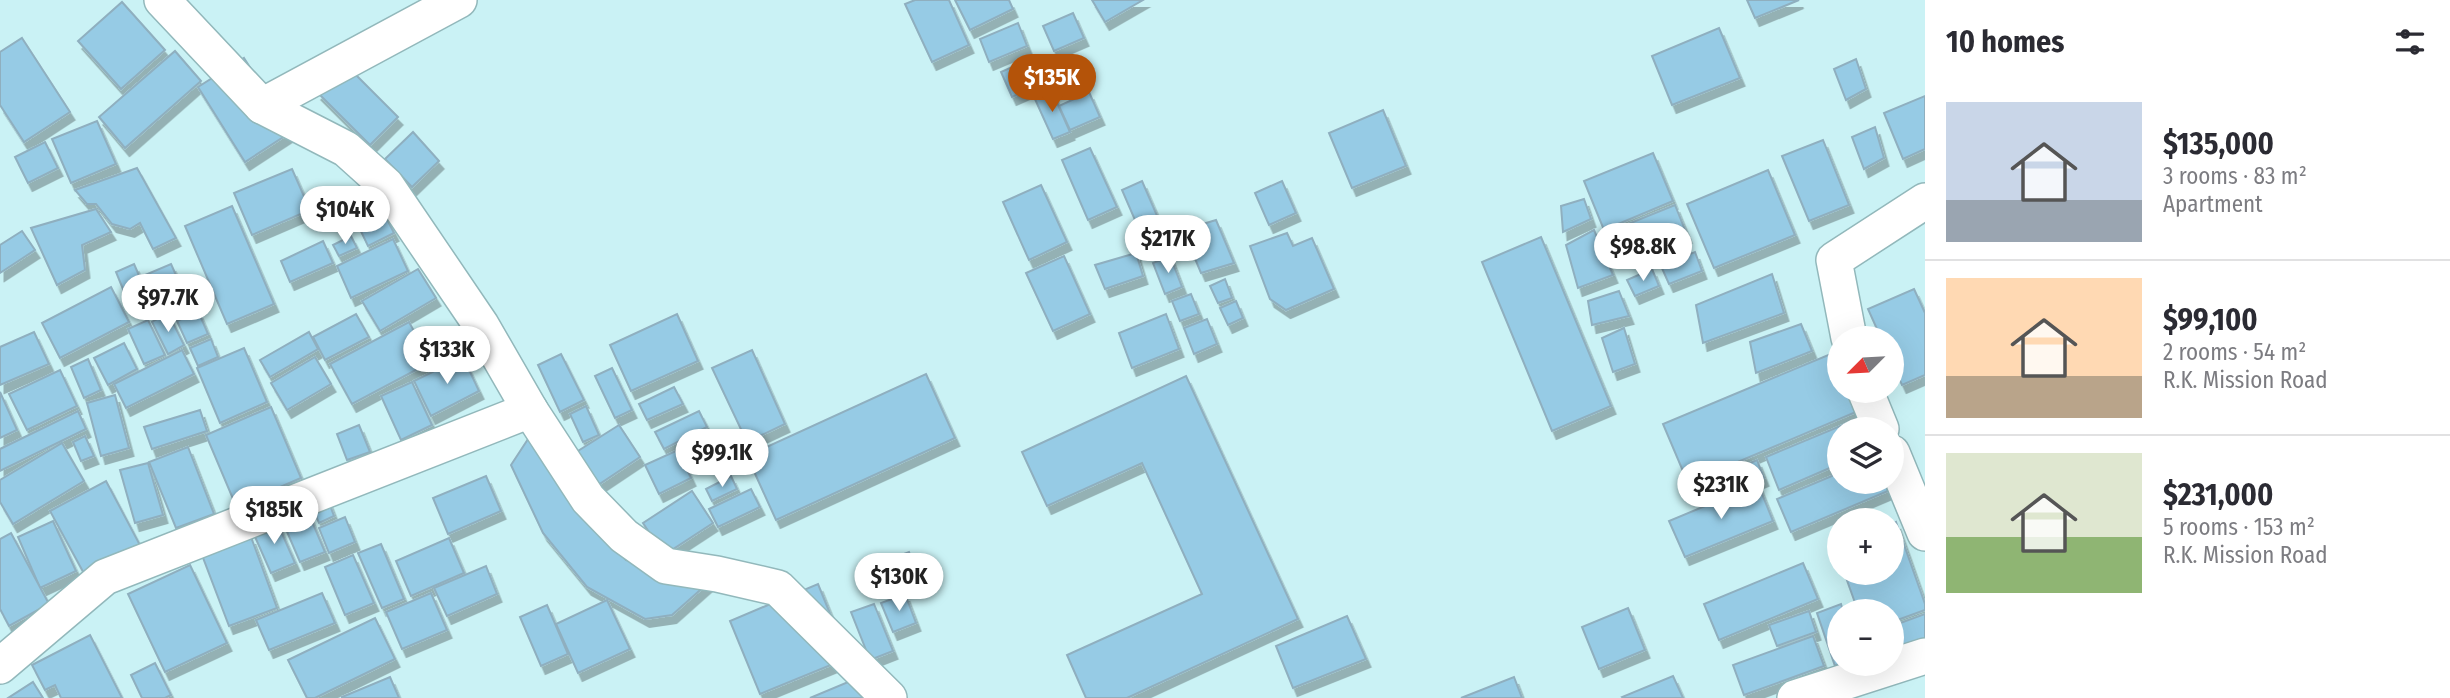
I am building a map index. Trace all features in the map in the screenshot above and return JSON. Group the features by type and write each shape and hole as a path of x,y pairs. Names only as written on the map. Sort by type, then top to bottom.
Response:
{"street":[{"path":"162,0 262,106 346,149 386,185 481,325 530,410 588,499 624,536 666,566 778,589 889,698"},
{"path":"262,106 459,0"},
{"path":"1847,326 1834,260 1925,201"},
{"path":"0,666 105,577 530,410"},
{"path":"1904,482 1925,533"},
{"path":"1795,698 1925,656"}],"building":[{"path":"915,0 949,0 969,45 932,62 905,4"},
{"path":"955,0 1009,0 1013,9 970,30"},
{"path":"1092,0 1143,0 1105,22"},
{"path":"1747,0 1799,0 1755,18"},
{"path":"122,2 165,50 121,89 78,41"},
{"path":"1073,13 1084,38 1054,51 1043,26"},
{"path":"1018,23 1027,46 989,62 980,39"},
{"path":"1719,28 1740,78 1672,105 1652,56"},
{"path":"22,38 70,112 24,142 0,105 0,52"},
{"path":"175,51 201,81 125,148 99,117"},
{"path":"1037,56 1048,81 1012,97 1001,72"},
{"path":"244,58 291,132 245,162 198,87"},
{"path":"1856,59 1866,89 1846,100 1834,69"},
{"path":"345,64 398,117 370,145 317,92"},
{"path":"1051,89 1070,132 1053,139 1034,97"},
{"path":"1089,92 1100,117 1070,130 1059,106"},
{"path":"1925,96 1925,149 1903,159 1884,113"},
{"path":"1383,110 1406,166 1352,188 1329,133"},
{"path":"97,121 116,164 71,183 52,139"},
{"path":"1875,127 1884,158 1864,169 1852,137"},
{"path":"413,132 439,161 412,187 385,159"},
{"path":"1823,140 1849,205 1809,221 1782,156"},
{"path":"45,142 58,168 28,183 15,157"},
{"path":"1090,148 1117,207 1088,220 1062,160"},
{"path":"1653,153 1673,201 1604,230 1584,181"},
{"path":"137,168 176,238 153,249 140,223 130,229 112,224 96,204 87,204 75,190"},
{"path":"292,169 310,210 252,235 234,193"},
{"path":"1768,170 1795,235 1714,268 1687,204"},
{"path":"1142,181 1158,218 1138,227 1122,190"},
{"path":"1282,181 1296,213 1269,225 1255,193"},
{"path":"1041,185 1067,242 1029,260 1003,202"},
{"path":"1584,199 1591,219 1563,232 1561,206"},
{"path":"1675,205 1687,235 1641,254 1628,224"},
{"path":"232,206 274,304 227,324 185,226"},
{"path":"96,209 111,232 82,245 85,270 57,285 31,228"},
{"path":"383,211 394,233 368,246 357,223"},
{"path":"1216,220 1234,263 1201,273 1183,230"},
{"path":"1594,230 1613,275 1578,288 1566,245"},
{"path":"22,231 35,250 0,273 0,245"},
{"path":"1287,233 1293,246 1312,238 1334,289 1286,310 1270,299 1250,246"},
{"path":"351,236 357,248 339,256 333,245"},
{"path":"1541,237 1611,406 1552,431 1482,262"},
{"path":"393,239 408,271 351,298 337,266"},
{"path":"323,241 333,263 290,282 281,261"},
{"path":"1695,252 1702,271 1669,284 1661,266"},
{"path":"1136,253 1143,276 1105,289 1095,265"},
{"path":"1064,256 1090,314 1053,331 1026,273"},
{"path":"1170,256 1182,287 1165,294 1153,263"},
{"path":"134,264 148,296 129,304 116,272"},
{"path":"171,264 180,284 154,295 145,275"},
{"path":"418,269 436,298 380,331 362,301"},
{"path":"1652,269 1659,286 1635,296 1627,280"},
{"path":"1772,274 1784,313 1703,343 1696,305"},
{"path":"1225,279 1232,298 1218,303 1210,286"},
{"path":"111,287 129,322 60,358 42,323"},
{"path":"183,288 191,310 176,316 167,295"},
{"path":"1914,289 1925,313 1925,375 1904,384 1904,326 1876,326 1868,309"},
{"path":"1619,291 1629,316 1592,325 1588,301"},
{"path":"1191,294 1199,314 1180,321 1172,301"},
{"path":"1236,301 1243,318 1228,325 1220,308"},
{"path":"198,311 208,334 187,343 177,321"},
{"path":"168,313 184,345 168,354 152,322"},
{"path":"356,314 369,337 325,360 313,337"},
{"path":"677,314 698,361 631,391 610,345"},
{"path":"1166,314 1179,349 1132,368 1119,333"},
{"path":"1207,319 1217,344 1194,354 1184,328"},
{"path":"148,320 165,355 144,364 128,329"},
{"path":"409,322 431,362 352,404 330,364"},
{"path":"1801,324 1812,351 1756,373 1750,342"},
{"path":"1624,328 1635,364 1613,372 1602,338"},
{"path":"34,332 49,364 0,385 0,347"},
{"path":"309,332 318,349 270,377 260,360"},
{"path":"211,339 218,357 198,366 190,348"},
{"path":"124,343 137,369 108,385 94,358"},
{"path":"244,348 267,402 220,423 197,368"},
{"path":"182,350 194,374 126,408 114,384"},
{"path":"752,350 785,424 747,442 712,368"},
{"path":"561,354 584,400 560,412 538,365"},
{"path":"1827,356 1827,403 1860,403 1863,409 1844,417 1827,417 1827,424 1688,483 1663,424"},
{"path":"315,357 331,384 287,410 271,383"},
{"path":"463,357 479,391 431,416 414,381"},
{"path":"88,359 101,390 84,398 71,367"},
{"path":"612,368 632,410 615,418 595,376"},
{"path":"60,370 77,406 27,430 9,394"},
{"path":"926,374 955,438 776,520 747,456"},
{"path":"1186,376 1298,619 1127,698 1086,698 1067,655 1202,594 1142,463 1047,506 1022,452"},
{"path":"412,382 432,425 401,440 381,396"},
{"path":"674,387 683,404 647,420 639,404"},
{"path":"0,392 17,430 0,438"},
{"path":"115,395 129,448 101,456 87,403"},
{"path":"586,406 599,435 583,442 570,414"},
{"path":"271,407 301,478 236,506 206,435"},
{"path":"200,410 207,431 152,449 144,427"},
{"path":"78,411 86,429 0,471 0,449"},
{"path":"699,411 707,427 664,449 655,432"},
{"path":"359,425 370,452 347,460 337,434"},
{"path":"619,425 640,457 592,489 570,456"},
{"path":"1827,432 1827,469 1779,490 1766,457"},
{"path":"85,436 94,456 81,461 73,442"},
{"path":"530,436 582,510 626,560 653,565 707,584 672,615 645,619 587,587 543,533 511,465"},
{"path":"62,443 84,481 13,524 0,502 0,480"},
{"path":"188,447 214,514 176,528 149,462"},
{"path":"678,450 691,478 659,494 645,465"},
{"path":"1757,460 1764,478 1730,493 1722,475"},
{"path":"148,463 163,515 135,523 120,470"},
{"path":"486,476 501,511 448,534 433,498"},
{"path":"731,476 737,489 712,501 706,489"},
{"path":"1827,478 1827,494 1881,494 1848,508 1827,508 1827,517 1791,532 1777,499"},
{"path":"106,481 142,549 87,579 50,511"},
{"path":"1758,484 1773,521 1685,557 1669,521"},
{"path":"751,489 760,507 718,527 709,509"},
{"path":"692,491 713,523 664,555 643,523"},
{"path":"326,495 334,516 319,523 310,502"},
{"path":"307,510 325,552 300,562 282,520"},
{"path":"345,517 355,542 329,553 319,528"},
{"path":"276,520 295,563 271,573 252,530"},
{"path":"53,521 76,571 40,588 18,537"},
{"path":"11,533 49,604 9,626 0,609 0,539"},
{"path":"251,537 277,608 229,626 202,555"},
{"path":"449,538 464,573 411,596 396,561"},
{"path":"381,544 404,599 382,608 358,553"},
{"path":"1904,545 1925,610 1904,618 1904,599 1854,599 1849,585 1904,585"},
{"path":"909,552 918,575 889,586 880,563"},
{"path":"353,555 374,603 345,615 325,567"},
{"path":"1803,563 1818,599 1719,640 1704,604"},
{"path":"190,565 227,643 165,672 128,594"},
{"path":"486,566 497,594 447,616 434,588"},
{"path":"818,584 848,658 760,694 730,621"},
{"path":"322,593 335,623 269,650 256,620"},
{"path":"431,593 447,630 402,649 386,612"},
{"path":"905,594 916,623 893,632 881,603"},
{"path":"607,600 630,649 578,673 556,624"},
{"path":"874,604 893,651 870,660 851,612"},
{"path":"547,605 568,654 541,666 520,617"},
{"path":"1628,608 1645,650 1599,669 1582,627"},
{"path":"1827,609 1827,642 1817,613"},
{"path":"1809,611 1816,632 1777,646 1769,625"},
{"path":"1925,614 1925,640 1904,647 1904,622"},
{"path":"1347,616 1366,659 1293,688 1276,646"},
{"path":"375,618 395,659 315,698 307,698 288,660"},
{"path":"90,635 122,698 61,698 55,685 45,690 32,665"},
{"path":"1813,636 1824,666 1744,695 1733,665"},
{"path":"155,663 171,695 165,698 142,698 131,675"},
{"path":"1673,676 1683,698 1622,697"},
{"path":"390,677 399,698 342,698 342,697"},
{"path":"860,677 869,698 810,698"},
{"path":"1514,677 1522,698 1461,698"},
{"path":"33,682 43,698 8,698"}]}
